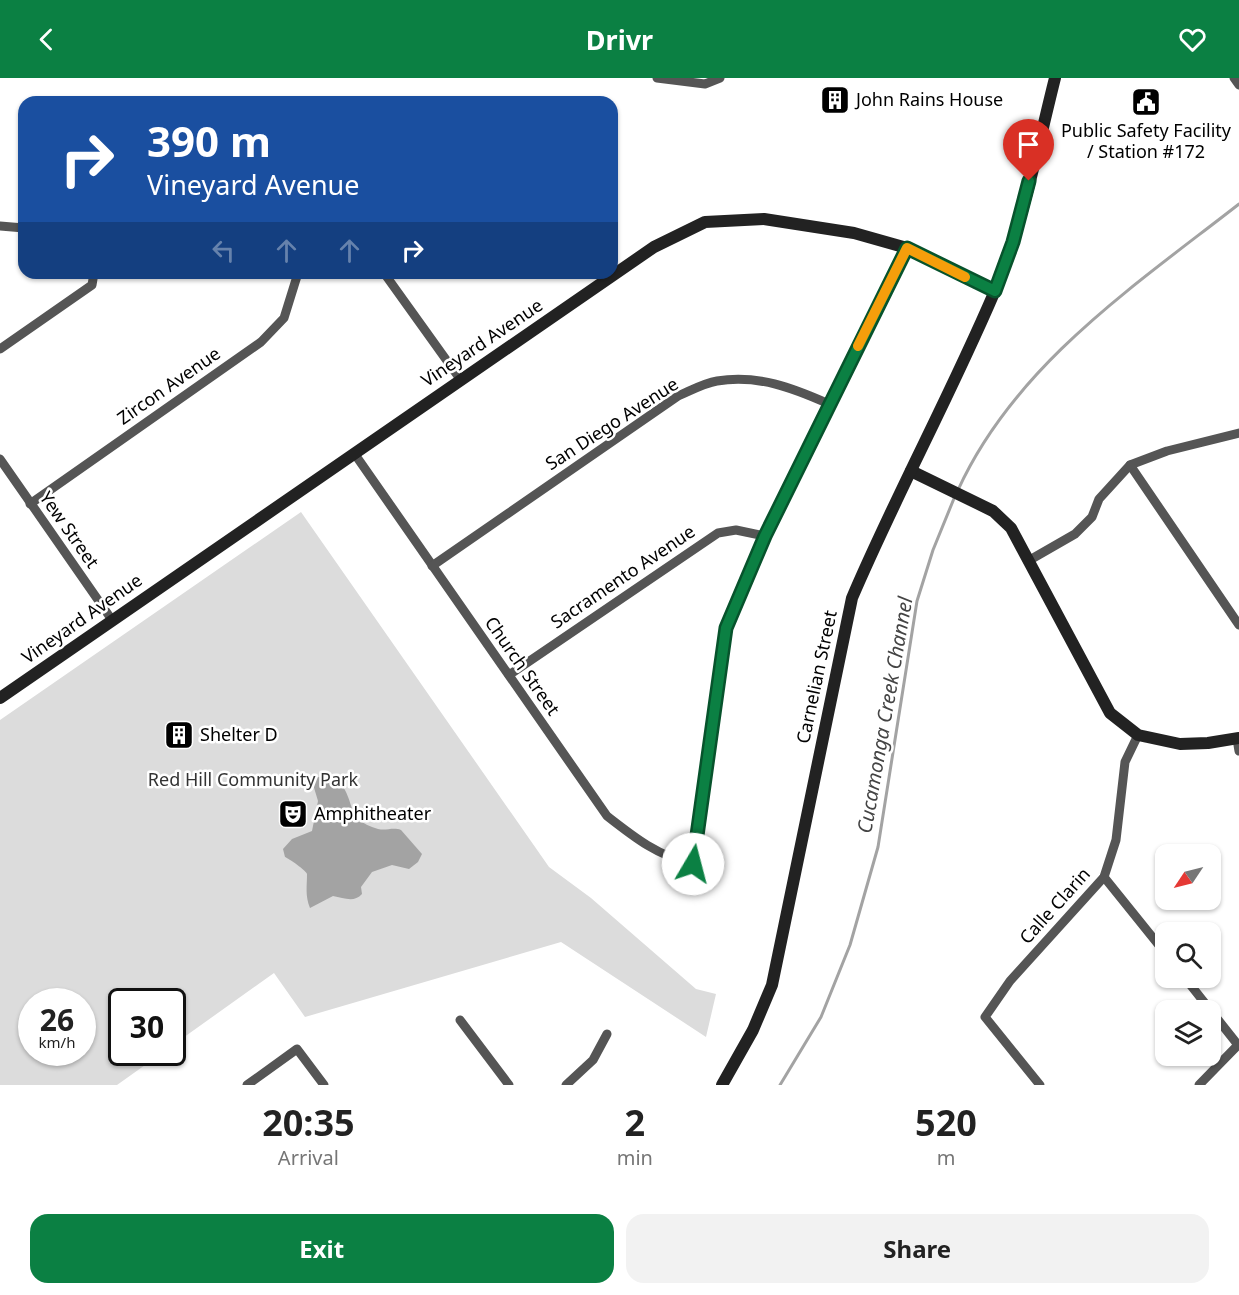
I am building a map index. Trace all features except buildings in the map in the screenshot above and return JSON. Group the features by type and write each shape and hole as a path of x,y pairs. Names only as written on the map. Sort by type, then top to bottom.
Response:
{"street":[{"path":"657,78 705,84 720,78"},
{"path":"995,291 1013,242 1055,78"},
{"path":"1234,78 1239,85"},
{"name":"Vineyard Avenue","path":"618,271 654,247 705,222 764,219 854,233 907,248 995,291"},
{"path":"0,226 18,228"},
{"path":"700,888 693,864 726,628 765,536 907,248"},
{"path":"0,349 92,285 92,279"},
{"name":"Zircon Avenue","path":"30,504 261,342 284,318 296,279"},
{"path":"388,279 460,379"},
{"name":"Vineyard Avenue","path":"0,698 607,279"},
{"name":"Carnelian Street","path":"722,1085 753,1030 772,985 852,598 995,291"},
{"name":"San Diego Avenue","path":"432,566 678,396 716,381 755,380 791,387 829,404"},
{"path":"1028,561 1075,534 1092,517 1099,499 1130,465 1167,451 1239,433"},
{"name":"Church Street","path":"354,453 607,816 643,845 668,858 693,864"},
{"name":"Yew Street","path":"0,459 111,620"},
{"path":"1130,465 1239,625"},
{"path":"911,471 935,480 993,511 1011,528 1110,713 1138,735 1180,744 1238,743"},
{"name":"Sacramento Avenue","path":"508,675 718,533 736,530 765,536"},
{"name":"Calle Clarin","path":"1040,1085 985,1017 1010,981 1104,877 1116,840 1123,801 1125,762 1138,735"},
{"path":"1104,877 1155,940"},
{"path":"1193,988 1238,1046 1199,1085"},
{"path":"460,1020 509,1085"},
{"path":"566,1085 593,1060 607,1034"},
{"path":"247,1085 297,1049 324,1085"}],"green space":[{"name":"Red Hill Community Park","path":"301,512 549,867 591,898 696,989 716,994 706,1037 561,942 305,1017 274,973 186,1036 186,988 108,988 108,1066 144,1066 117,1085 0,1085 0,720"}],"shaded area":[{"path":"318,777 339,781 348,796 352,810 360,820 378,829 401,830 422,854 418,862 409,869 392,865 372,872 361,887 362,894 359,897 349,899 333,896 310,908 307,895 307,874 285,857 283,849 292,839 312,831 318,801 312,781"}],"waterway":[{"name":"Cucamonga Creek Channel","path":"958,490 982,445 1011,404 1044,366 1119,298 1239,204"},
{"name":"Cucamonga Creek Channel","path":"780,1085 821,1017 850,945 878,847 917,601 933,550 955,496"}],"slow traffic":[{"path":"858,346 907,248 965,277"}],"place":[{"name":"John Rains House","path":"835,100"},
{"name":"Public Safety Facility / Station #172","path":"1146,102"},
{"name":"Shelter D","path":"179,735"},
{"name":"Amphitheater","path":"293,814"}],"route":[{"path":"693,864 726,628 765,536 829,404 907,248 995,291 1013,242 1029,181"}]}
